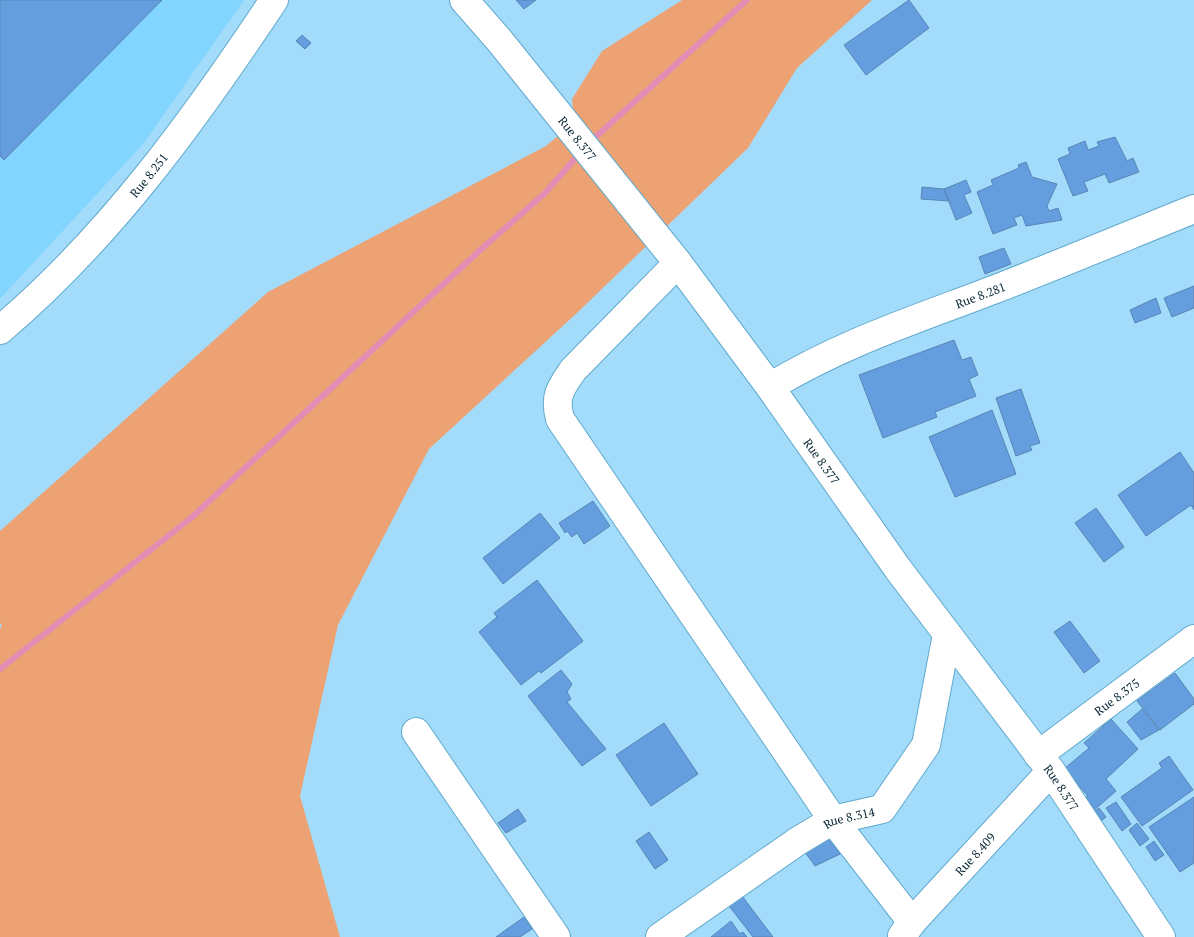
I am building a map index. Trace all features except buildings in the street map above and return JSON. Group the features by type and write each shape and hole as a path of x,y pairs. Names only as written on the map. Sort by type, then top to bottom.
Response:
{"main road":[{"name":"Rue 8.251","path":"0,330 89,244 160,162 224,76 274,0"},
{"name":"Rue 8.377","path":"464,0 499,40 678,263 770,386 947,634 1044,763 1160,937"},
{"name":"Rue 8.281","path":"770,386 818,359 849,345 1007,285 1194,209"},
{"path":"678,263 573,370 560,388 556,403 560,419 906,929"},
{"name":"Rue 8.314","path":"660,937 798,841 833,820 882,809 926,745 947,634"},
{"name":"Rue 8.375","path":"1044,763 1194,639"},
{"path":"416,732 556,937"},
{"name":"Rue 8.409","path":"906,929 1044,763"}],"shaded area":[{"path":"0,0 244,0 144,143 0,299"},
{"path":"682,0 872,0 797,68 748,148 578,312 429,449 338,625 300,796 340,937 0,937 0,628 2,626 0,623 0,531 268,292 546,146 574,122 572,99 602,51"}],"waterway":[{"path":"590,142 747,0"},
{"path":"0,669 191,518 478,252 544,194 580,153"}]}
